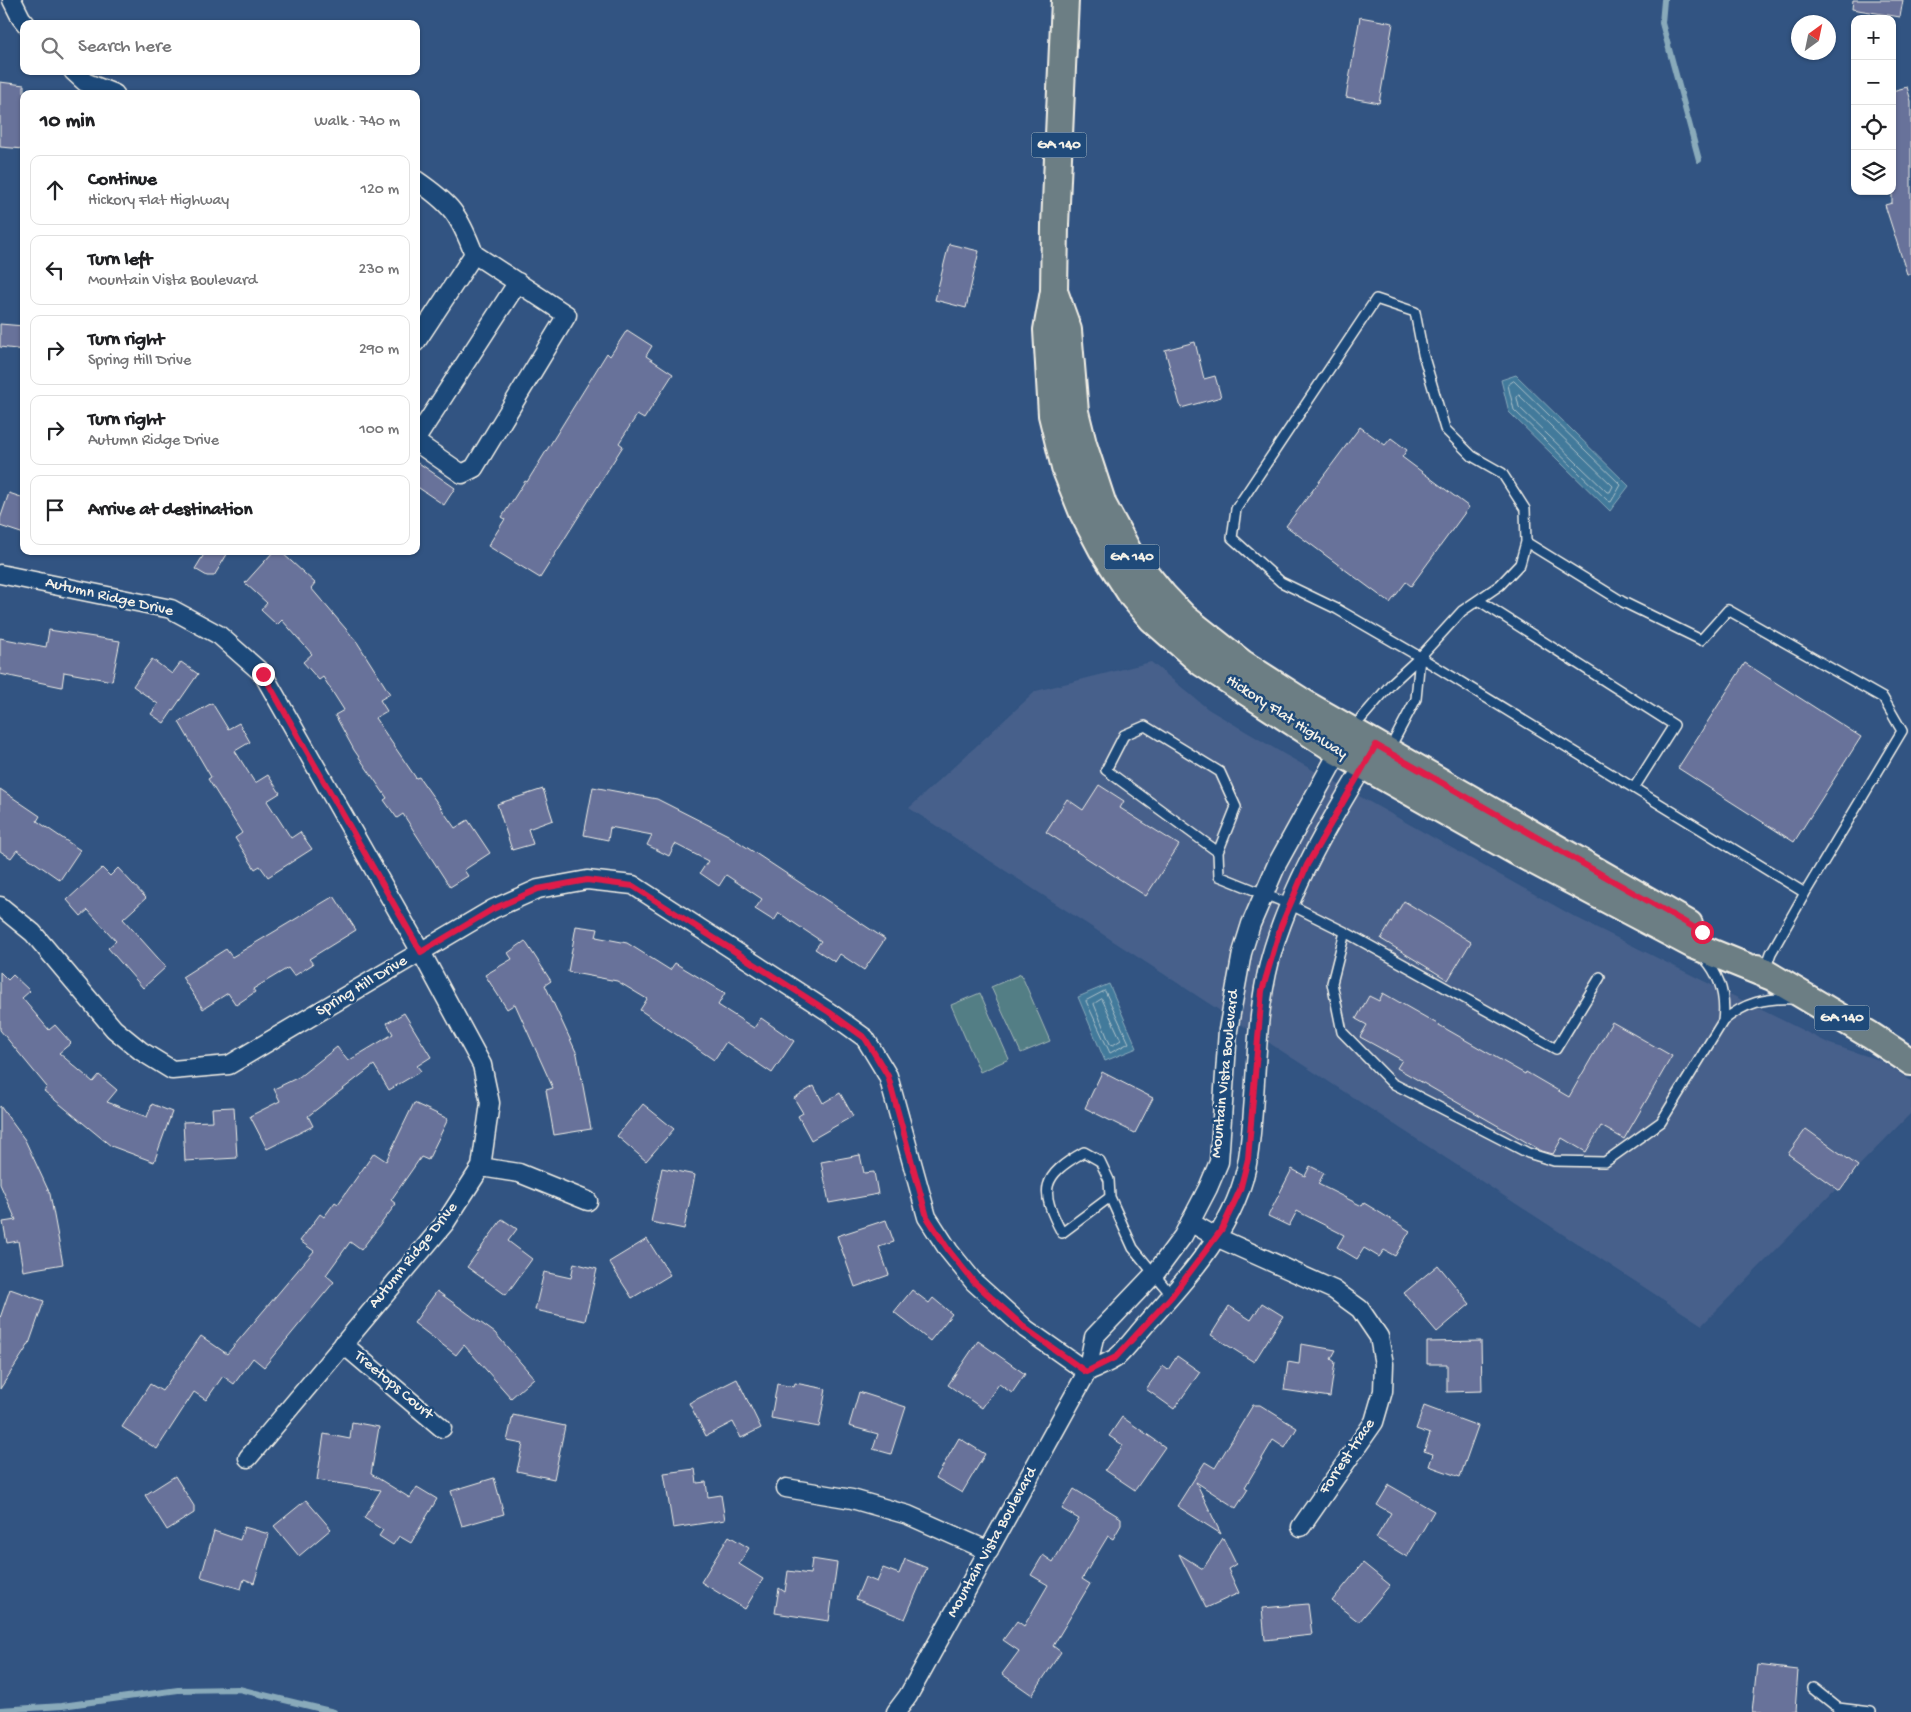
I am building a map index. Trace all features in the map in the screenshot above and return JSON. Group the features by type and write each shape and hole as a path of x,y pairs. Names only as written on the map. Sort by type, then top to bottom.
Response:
{"main road":[{"name":"Hickory Flat Highway","path":"1065,0 1054,291 1068,330 1070,372 1083,444 1103,505 1129,553 1163,595 1213,641 1275,685 1345,741 1376,754 1639,894 1768,975 1870,1034 1911,1062"},
{"name":"Hickory Flat Highway","path":"1376,754 1515,851 1693,945 1768,975"}],"street":[{"path":"12,0 23,20"},
{"path":"78,75 86,82 105,90"},
{"path":"420,183 444,199 463,225 474,254 567,315 474,468 462,474 420,444"},
{"path":"420,336 474,254"},
{"path":"420,435 518,282"},
{"name":"Autumn Ridge Drive","path":"0,574 171,609 219,635 263,674 421,952 482,1065 490,1103 481,1167 444,1224 248,1458"},
{"name":"Mountain Vista Boulevard","path":"896,1712 908,1696 1086,1372 1094,1337 1155,1274 1190,1222 1218,1162 1228,1030 1236,977 1251,924 1277,864 1345,741"},
{"name":"Mountain Vista Boulevard","path":"1086,1372 1116,1357 1172,1296 1216,1237 1240,1190 1248,1159 1262,991 1289,904 1307,865 1376,754"},
{"name":"Spring Hill Drive","path":"0,906 33,933 114,1029 141,1051 172,1070 229,1065 493,909 538,889 587,880 633,886 829,1012 865,1038 888,1076 927,1217 949,1251 974,1282 1020,1323 1086,1372"},
{"path":"481,1167 519,1173 588,1201"},
{"name":"Forrest trace","path":"1190,1222 1216,1237 1334,1290 1360,1309 1379,1336 1384,1364 1383,1391 1374,1422 1300,1527"},
{"name":"Treetops Court","path":"343,1344 442,1428"},
{"path":"786,1488 852,1499 908,1515 989,1551"}],"lane":[{"path":"1345,741 1392,683 1420,657 1462,611 1500,586 1520,564 1526,542 1525,509 1502,474 1472,456 1445,429 1423,354 1415,312 1376,300 1236,509 1232,538 1281,582 1337,609 1420,657 1805,893"},
{"path":"1526,542 1623,602 1700,640 1728,610 1883,698 1902,731 1771,953 1768,975"},
{"path":"1478,600 1674,725 1634,788"},
{"path":"1376,754 1416,699 1420,657"},
{"path":"1218,852 1106,770 1124,735 1145,726 1220,772 1236,807 1218,852 1219,876 1289,904 1345,932 1556,1049 1600,978"},
{"path":"1345,932 1332,983 1342,1032 1392,1083 1528,1153 1554,1161 1605,1162 1661,1122 1722,1021 1732,1012 1754,1002 1782,998 1811,1000"},
{"path":"1693,945 1709,963 1721,985 1724,999 1722,1021"},
{"path":"1110,1197 1062,1233 1049,1208 1048,1182 1062,1164 1084,1152 1100,1161 1109,1180 1110,1197 1133,1248 1172,1296"},
{"path":"1813,1688 1838,1708 1871,1712"}],"shaded area":[{"path":"1151,662 1208,709 1284,754 1575,917 1830,1044 1879,1060 1911,1081 1911,1113 1702,1325 909,808 1036,691"}],"green space":[{"path":"1021,974 1050,1041 1021,1053 991,987"},
{"path":"980,993 1009,1059 980,1072 951,1005"}],"water":[{"path":"1516,375 1629,486 1610,511 1509,412 1501,380"},
{"path":"1109,984 1137,1048 1105,1061 1078,997"}],"building":[{"path":"1853,0 1903,0 1900,17 1852,9"},
{"path":"1360,17 1393,23 1379,103 1346,97"},
{"path":"0,82 24,85 24,90 20,90 20,149 0,147"},
{"path":"1907,87 1911,101 1911,274 1907,274 1885,205 1892,203 1892,195 1896,195 1896,90"},
{"path":"949,244 979,251 966,308 935,300"},
{"path":"0,324 20,326 20,350 0,347"},
{"path":"627,330 652,346 646,356 673,374 644,419 637,415 619,443 623,446 540,578 488,546 505,519 502,517 525,481 527,482 607,353 610,356"},
{"path":"1195,342 1204,379 1215,376 1221,397 1181,408 1165,350"},
{"path":"1360,427 1385,445 1391,438 1407,450 1402,457 1469,507 1411,586 1406,582 1390,603 1286,526"},
{"path":"420,464 455,488 444,505 420,489"},
{"path":"9,493 20,497 20,533 0,526 0,519"},
{"path":"204,555 227,555 214,576 207,576 195,569"},
{"path":"270,555 284,555 315,583 311,588 357,642 390,694 380,700 387,711 375,718 416,778 419,777 455,828 468,820 490,853 464,870 468,876 450,887 403,814 397,818 384,800 387,798 354,750 335,715 344,710 323,677 319,680 303,662 312,654 282,620 277,625 261,610 267,603 245,583"},
{"path":"49,630 120,641 112,681 64,672 62,687 0,674 0,638 46,647"},
{"path":"152,659 172,674 181,662 198,674 164,723 151,714 158,704 133,686"},
{"path":"1745,663 1861,737 1794,842 1678,768"},
{"path":"212,703 228,729 239,723 250,742 235,751 255,783 268,775 280,793 267,801 291,838 300,832 312,849 268,877 260,866 255,869 235,838 242,833 208,779 211,777 179,722"},
{"path":"1099,785 1124,801 1120,808 1179,845 1146,896 1046,832 1067,799 1083,810"},
{"path":"593,787 657,799 728,835 885,939 864,970 840,954 835,962 815,949 821,941 779,913 774,921 755,909 762,899 726,875 719,886 700,873 708,861 675,844 669,856 647,845 652,835 610,827 608,840 584,835"},
{"path":"0,789 40,816 37,821 80,850 60,880 17,850 11,858 0,851"},
{"path":"543,789 553,820 528,829 533,844 512,850 497,804"},
{"path":"102,868 110,876 118,868 146,898 123,919 166,967 143,988 108,948 116,941 88,910 81,916 67,900"},
{"path":"334,896 356,930 309,959 313,964 294,976 288,968 253,989 255,992 236,1005 228,993 203,1009 182,977 226,949 232,957"},
{"path":"1404,901 1471,942 1448,980 1381,939"},
{"path":"576,926 598,929 596,937 627,943 670,970 675,963 725,993 718,1005 754,1028 761,1018 794,1041 772,1073 726,1042 714,1060 640,1010 647,999 617,981 568,972"},
{"path":"525,941 551,981 545,985 577,1054 591,1129 554,1135 546,1090 553,1088 515,1004 507,1009 485,975 512,959 508,953"},
{"path":"0,972 8,980 13,975 30,991 22,998 49,1030 55,1025 71,1043 59,1053 93,1082 99,1075 117,1090 107,1102 147,1117 152,1104 172,1112 154,1162 111,1146 44,1091 47,1087 0,1030"},
{"path":"1383,993 1569,1097 1612,1022 1672,1056 1624,1139 1601,1126 1586,1152 1562,1138 1553,1154 1542,1151 1397,1068 1402,1060 1360,1037 1367,1025 1356,1019 1369,996 1379,1001"},
{"path":"404,1013 431,1057 417,1066 421,1071 389,1090 374,1065 308,1116 313,1126 267,1149 250,1116 280,1101 274,1089 299,1077 337,1047 348,1061 393,1034 387,1023"},
{"path":"1102,1072 1153,1098 1135,1133 1085,1108"},
{"path":"814,1086 823,1103 840,1093 853,1116 811,1140 798,1116 803,1113 794,1098"},
{"path":"414,1103 448,1119 428,1160 421,1157 391,1200 396,1204 361,1250 350,1242 326,1275 334,1282 264,1367 253,1358 234,1384 223,1376 206,1400 194,1392 157,1449 122,1427 150,1384 162,1391 201,1336 227,1354 314,1251 300,1241 320,1214 324,1217 335,1202 338,1204 374,1153 386,1161"},
{"path":"643,1104 674,1129 646,1161 617,1136"},
{"path":"0,1106 25,1140 50,1194 63,1264 23,1271 18,1241 7,1243 3,1222 16,1220 0,1184"},
{"path":"234,1107 237,1158 185,1161 183,1122 213,1121 212,1108"},
{"path":"1806,1129 1858,1166 1840,1191 1788,1154"},
{"path":"860,1155 864,1173 874,1172 878,1194 829,1203 821,1162"},
{"path":"1310,1166 1324,1173 1318,1184 1362,1206 1364,1203 1410,1231 1395,1256 1384,1250 1379,1257 1364,1248 1357,1259 1337,1247 1344,1235 1297,1211 1289,1226 1268,1216 1292,1169 1305,1176"},
{"path":"662,1168 695,1175 684,1229 651,1222"},
{"path":"502,1219 517,1229 508,1241 532,1259 506,1295 467,1267"},
{"path":"886,1220 894,1242 879,1247 889,1275 855,1287 837,1236"},
{"path":"647,1239 670,1275 632,1298 609,1262"},
{"path":"574,1263 597,1269 585,1321 535,1310 544,1272 571,1278"},
{"path":"1438,1265 1470,1304 1437,1332 1404,1293"},
{"path":"10,1289 44,1301 29,1344 0,1389 0,1318"},
{"path":"912,1290 929,1303 933,1298 952,1314 930,1341 894,1312"},
{"path":"437,1291 495,1333 534,1378 511,1398 464,1345 456,1355 414,1323"},
{"path":"1262,1303 1283,1316 1254,1362 1211,1335 1229,1306 1251,1320"},
{"path":"978,1341 1025,1374 1012,1393 999,1384 982,1408 948,1385"},
{"path":"1481,1341 1482,1391 1447,1392 1447,1364 1427,1364 1427,1342"},
{"path":"1301,1344 1336,1350 1331,1359 1335,1362 1330,1397 1284,1390 1288,1362 1299,1364"},
{"path":"1177,1356 1200,1372 1174,1409 1146,1389 1163,1366 1168,1370"},
{"path":"737,1379 761,1428 741,1438 733,1422 706,1436 689,1403"},
{"path":"795,1383 826,1389 819,1427 771,1418 777,1384 794,1387"},
{"path":"859,1392 906,1407 891,1454 873,1449 878,1434 849,1426"},
{"path":"1253,1405 1260,1405 1297,1428 1285,1448 1273,1440 1245,1487 1248,1489 1236,1508 1196,1482 1221,1534 1177,1506 1205,1462 1215,1468"},
{"path":"1424,1406 1478,1426 1460,1477 1429,1466 1433,1454 1424,1451 1430,1434 1416,1429"},
{"path":"513,1415 565,1426 554,1479 517,1471 523,1444 507,1441"},
{"path":"1122,1417 1165,1447 1135,1490 1105,1470 1123,1445 1109,1436"},
{"path":"352,1422 379,1427 371,1474 410,1498 417,1487 437,1499 411,1543 399,1536 393,1545 379,1536 383,1530 364,1518 381,1490 317,1480 324,1434 350,1439"},
{"path":"959,1438 985,1454 962,1493 936,1478"},
{"path":"695,1469 697,1483 706,1482 708,1497 721,1495 725,1520 673,1528 664,1473"},
{"path":"175,1476 194,1506 194,1513 167,1530 145,1495"},
{"path":"494,1478 504,1514 462,1526 451,1491"},
{"path":"1389,1485 1434,1511 1407,1557 1376,1538 1391,1513 1377,1505"},
{"path":"1074,1489 1121,1518 1121,1525 1113,1539 1108,1536 1082,1579 1090,1584 1053,1646 1061,1652 1032,1695 1002,1674 1019,1651 1003,1640 1017,1621 1024,1626 1048,1585 1031,1575 1043,1555 1053,1562 1079,1519 1062,1509"},
{"path":"306,1500 331,1529 299,1556 274,1526"},
{"path":"244,1527 269,1534 254,1583 244,1579 241,1589 201,1577 214,1531 240,1540"},
{"path":"729,1536 749,1548 739,1564 763,1579 745,1609 701,1582"},
{"path":"1223,1538 1236,1564 1228,1569 1239,1593 1206,1608 1179,1554 1203,1569"},
{"path":"812,1559 837,1563 829,1621 775,1613 779,1588 785,1592 788,1571 810,1574"},
{"path":"905,1559 927,1568 905,1619 856,1599 865,1577 877,1582 883,1568 899,1574"},
{"path":"1363,1563 1390,1585 1359,1622 1332,1601"},
{"path":"1308,1604 1312,1635 1265,1640 1262,1608"},
{"path":"1757,1665 1798,1670 1795,1712 1752,1712"}],"waterway":[{"path":"1664,0 1662,23 1699,160"},
{"path":"0,1710 62,1706 178,1690 239,1689 334,1712"}],"route":[{"path":"263,674 421,952 493,909 538,889 587,880 633,886 829,1012 865,1038 888,1076 927,1217 949,1251 974,1282 1026,1329 1086,1372 1116,1357 1172,1296 1222,1229 1240,1190 1248,1159 1262,991 1281,926 1307,865 1376,745 1639,894 1702,932"}]}
